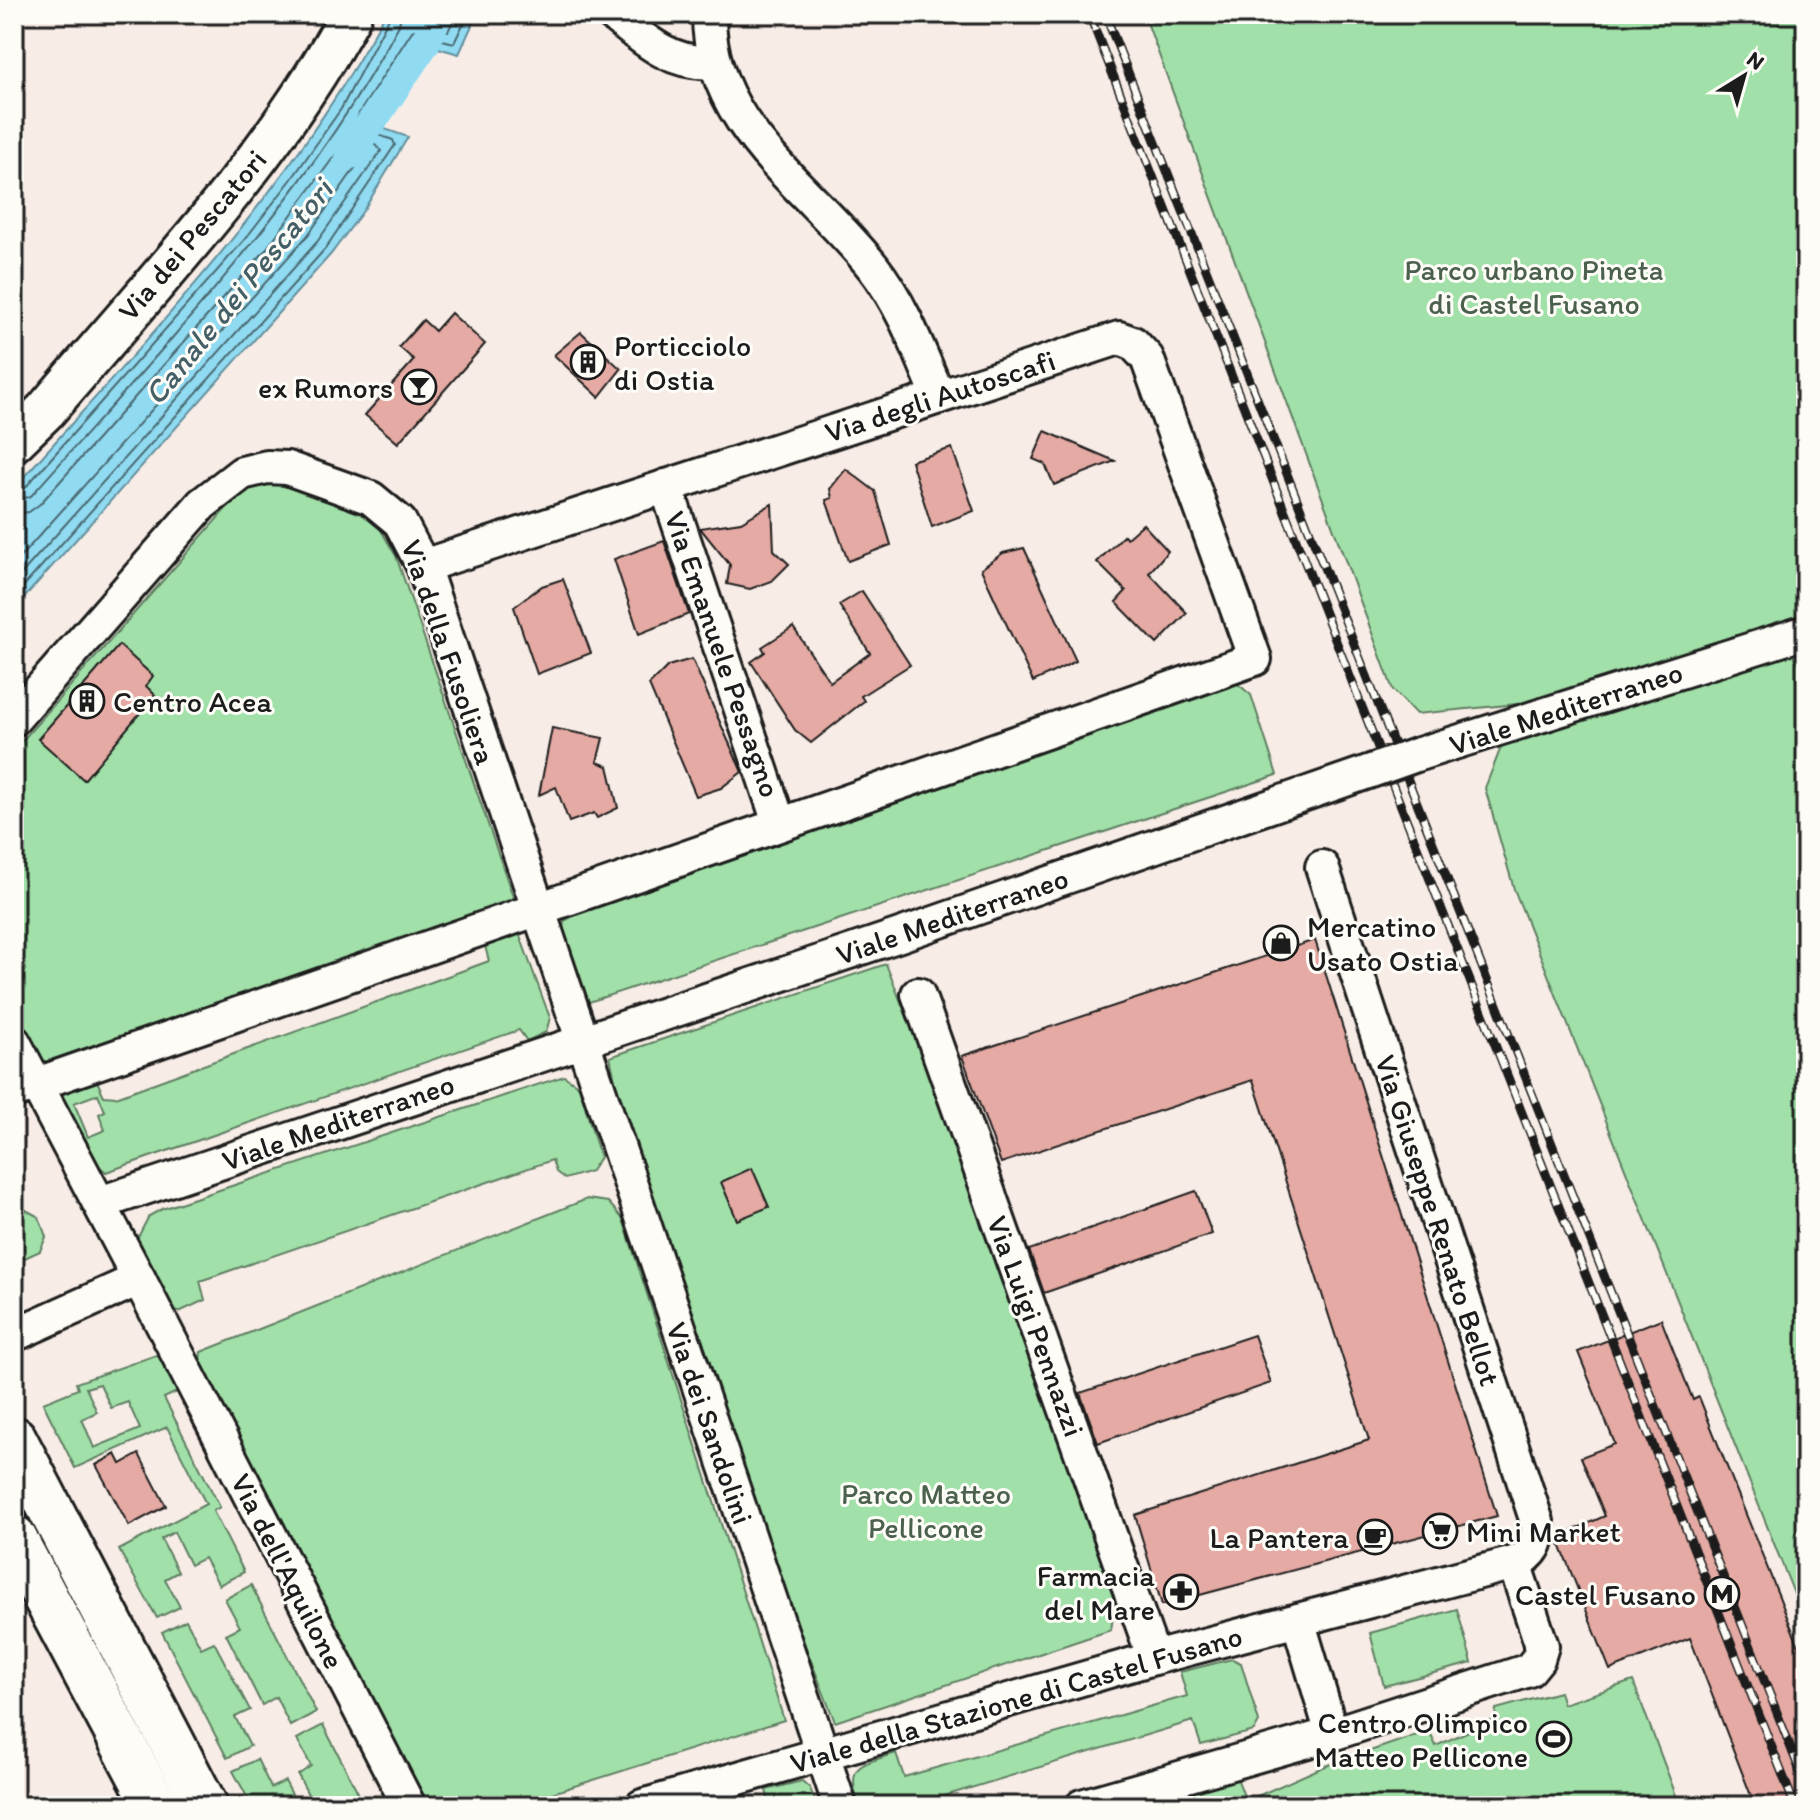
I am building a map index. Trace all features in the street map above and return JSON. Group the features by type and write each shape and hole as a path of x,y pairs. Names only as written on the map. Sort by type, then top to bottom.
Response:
{"main road":[{"path":"14,1439 205,1806"},
{"path":"14,1538 156,1806"}],"street":[{"name":"Via dei Pescatori","path":"14,441 46,410 258,159 306,90 351,14"},
{"path":"612,14 663,52 687,61 714,62"},
{"path":"709,14 714,62 733,106 759,143 856,247 884,282 939,397"},
{"name":"Via degli Autoscafi","path":"423,566 1113,339 1126,339 1138,347 1150,364 1255,659 779,823"},
{"name":"Via della Fusoliera","path":"14,719 202,504 242,473 267,467 287,468 371,498 400,522 423,566 581,1039"},
{"name":"Via Emanuele Pessagno","path":"666,486 779,823"},
{"name":"Viale Mediterraneo","path":"100,1203 581,1039 897,936 1419,754 1806,632"},
{"path":"24,1087 779,823"},
{"name":"Via Giuseppe Renato Bellot","path":"1322,867 1537,1522 1535,1546 1526,1557 1514,1563"},
{"name":"Via Luigi Pennazzi","path":"918,994 1154,1658"},
{"name":"Via dei Sandolini","path":"581,1039 840,1806"},
{"name":"Via dell'Aquilone","path":"14,1042 24,1087 100,1203 409,1806"},
{"path":"14,1335 139,1279"},
{"path":"1082,1806 1332,1734 1522,1674 1538,1659 1541,1640 1514,1563"},
{"name":"Viale della Stazione di Castel Fusano","path":"642,1806 1154,1658 1514,1563"},
{"path":"1298,1620 1332,1734"}],"green space":[{"name":"Parco urbano Pineta di Castel Fusano","path":"1144,14 1806,14 1806,1624 1514,889 1485,788 1518,704 1416,714 1393,690"},
{"path":"280,484 360,510 378,525 396,556 514,900 39,1064 14,1013 14,750 245,487"},
{"path":"1238,684 1251,695 1277,775 589,1002 563,928 564,921 575,915"},
{"path":"519,933 550,1018 546,1032 527,1041 519,1030 106,1172 91,1159 59,1099 65,1090 96,1079 104,1096 116,1097 489,961 485,946","holes":["98,1094 105,1111 99,1114 105,1130 88,1137 74,1103"]},
{"name":"Parco Matteo Pellicone","path":"886,964 1121,1564 1111,1630 835,1722 654,1258 610,1057"},
{"path":"564,1076 579,1086 600,1157 591,1171 565,1179 556,1172 552,1160 200,1281 205,1300 179,1312 172,1311 136,1241 149,1216 162,1209"},
{"path":"587,1199 608,1202 623,1219 784,1720 511,1806 426,1806 199,1371 201,1352"},
{"path":"24,1209 39,1217 46,1237 40,1251 14,1263 14,1210"},
{"path":"156,1355 167,1363 183,1389 164,1398 220,1507 213,1511 244,1572 219,1585 204,1558 190,1565 174,1532 161,1539 178,1572 165,1579 180,1607 157,1618 119,1550 206,1504 167,1427 75,1468 43,1403 78,1389 76,1383","holes":["100,1384 111,1408 128,1402 140,1429 94,1448 82,1419 97,1412 86,1388"]},
{"path":"251,1585 316,1712 290,1726 276,1697 262,1705 226,1634 240,1627 225,1599"},
{"path":"1457,1609 1472,1663 1384,1686 1370,1633"},
{"path":"186,1620 201,1648 214,1642 250,1710 235,1717 250,1746 227,1758 162,1632"},
{"path":"1232,1659 1241,1663 1259,1722 1254,1731 1201,1745 1193,1721 911,1806 859,1806 855,1774 873,1760 896,1753 904,1777 1187,1696 1180,1672"},
{"name":"Centro Olimpico Matteo Pellicone","path":"1633,1681 1680,1806 1145,1806 1237,1778 1246,1801 1323,1767 1429,1731 1436,1746 1495,1719 1496,1709 1559,1692 1563,1704"},
{"path":"323,1725 365,1806 314,1806 298,1775 311,1766 297,1739"},
{"path":"257,1759 271,1788 285,1781 298,1806 252,1806 233,1771"},
{"path":"802,1781 810,1788 817,1806 770,1806 766,1790"}],"water":[{"path":"385,14 477,14 459,54 424,44 373,125 408,137 363,211 331,254 14,609 14,488 165,319 261,203 347,80"}],"building":[{"name":"ex Rumors","path":"451,313 485,344 398,443 365,415 414,360 399,347 423,320 435,331"},
{"name":"Porticciolo di Ostia","path":"581,332 621,369 599,397 554,355"},
{"path":"1045,431 1115,461 1054,485 1045,464 1033,459"},
{"path":"952,448 974,511 932,527 911,461"},
{"path":"846,469 875,491 891,545 848,561 826,500 832,498 830,489"},
{"path":"772,504 774,550 789,564 772,581 750,589 727,584 730,565 700,528 741,522"},
{"path":"1143,524 1168,551 1149,573 1187,613 1157,644 1116,602 1126,591 1097,562 1124,535 1127,538"},
{"path":"664,541 689,614 639,634 614,559"},
{"path":"1024,548 1076,661 1033,682 981,569 1003,553"},
{"path":"563,579 591,653 537,674 514,607 542,586"},
{"path":"862,591 910,665 861,696 864,701 811,743 795,730 751,662 765,652 762,647 793,627 830,682 870,653 839,605"},
{"path":"119,645 153,676 146,686 155,695 84,780 38,739"},
{"path":"692,659 742,772 721,788 696,796 649,685 668,666"},
{"path":"552,728 603,738 597,762 608,766 618,808 597,818 594,813 569,822 556,787 539,795"},
{"path":"1315,940 1497,1516 1162,1605 1135,1515 1369,1440 1253,1080 1001,1163 962,1056"},
{"path":"752,1168 769,1207 737,1220 721,1182"},
{"path":"1196,1191 1212,1234 1044,1293 1029,1250"},
{"path":"1661,1319 1693,1400 1699,1397 1806,1664 1806,1806 1755,1806 1690,1638 1610,1670 1557,1537 1605,1516 1581,1457 1615,1444 1578,1352"},
{"path":"1254,1335 1271,1383 1098,1443 1080,1393"},
{"path":"116,1454 121,1464 139,1454 166,1506 129,1526 96,1465"}],"waterway":[{"name":"Canale dei Pescatori","path":"350,154 425,43 438,14"}],"railway":[{"path":"1089,14 1795,1806"},
{"path":"1105,14 1806,1786"}],"place":[{"name":"Porticciolo di Ostia","path":"588,362"},
{"name":"ex Rumors","path":"419,387"},
{"name":"Centro Acea","path":"87,701"},
{"name":"Mercatino Usato Ostia","path":"1281,943"},
{"name":"Mini Market","path":"1440,1531"},
{"name":"La Pantera","path":"1375,1537"},
{"name":"Farmacia del Mare","path":"1181,1592"},
{"name":"Castel Fusano","path":"1722,1594"},
{"name":"Centro Olimpico Matteo Pellicone","path":"1554,1739"}]}
